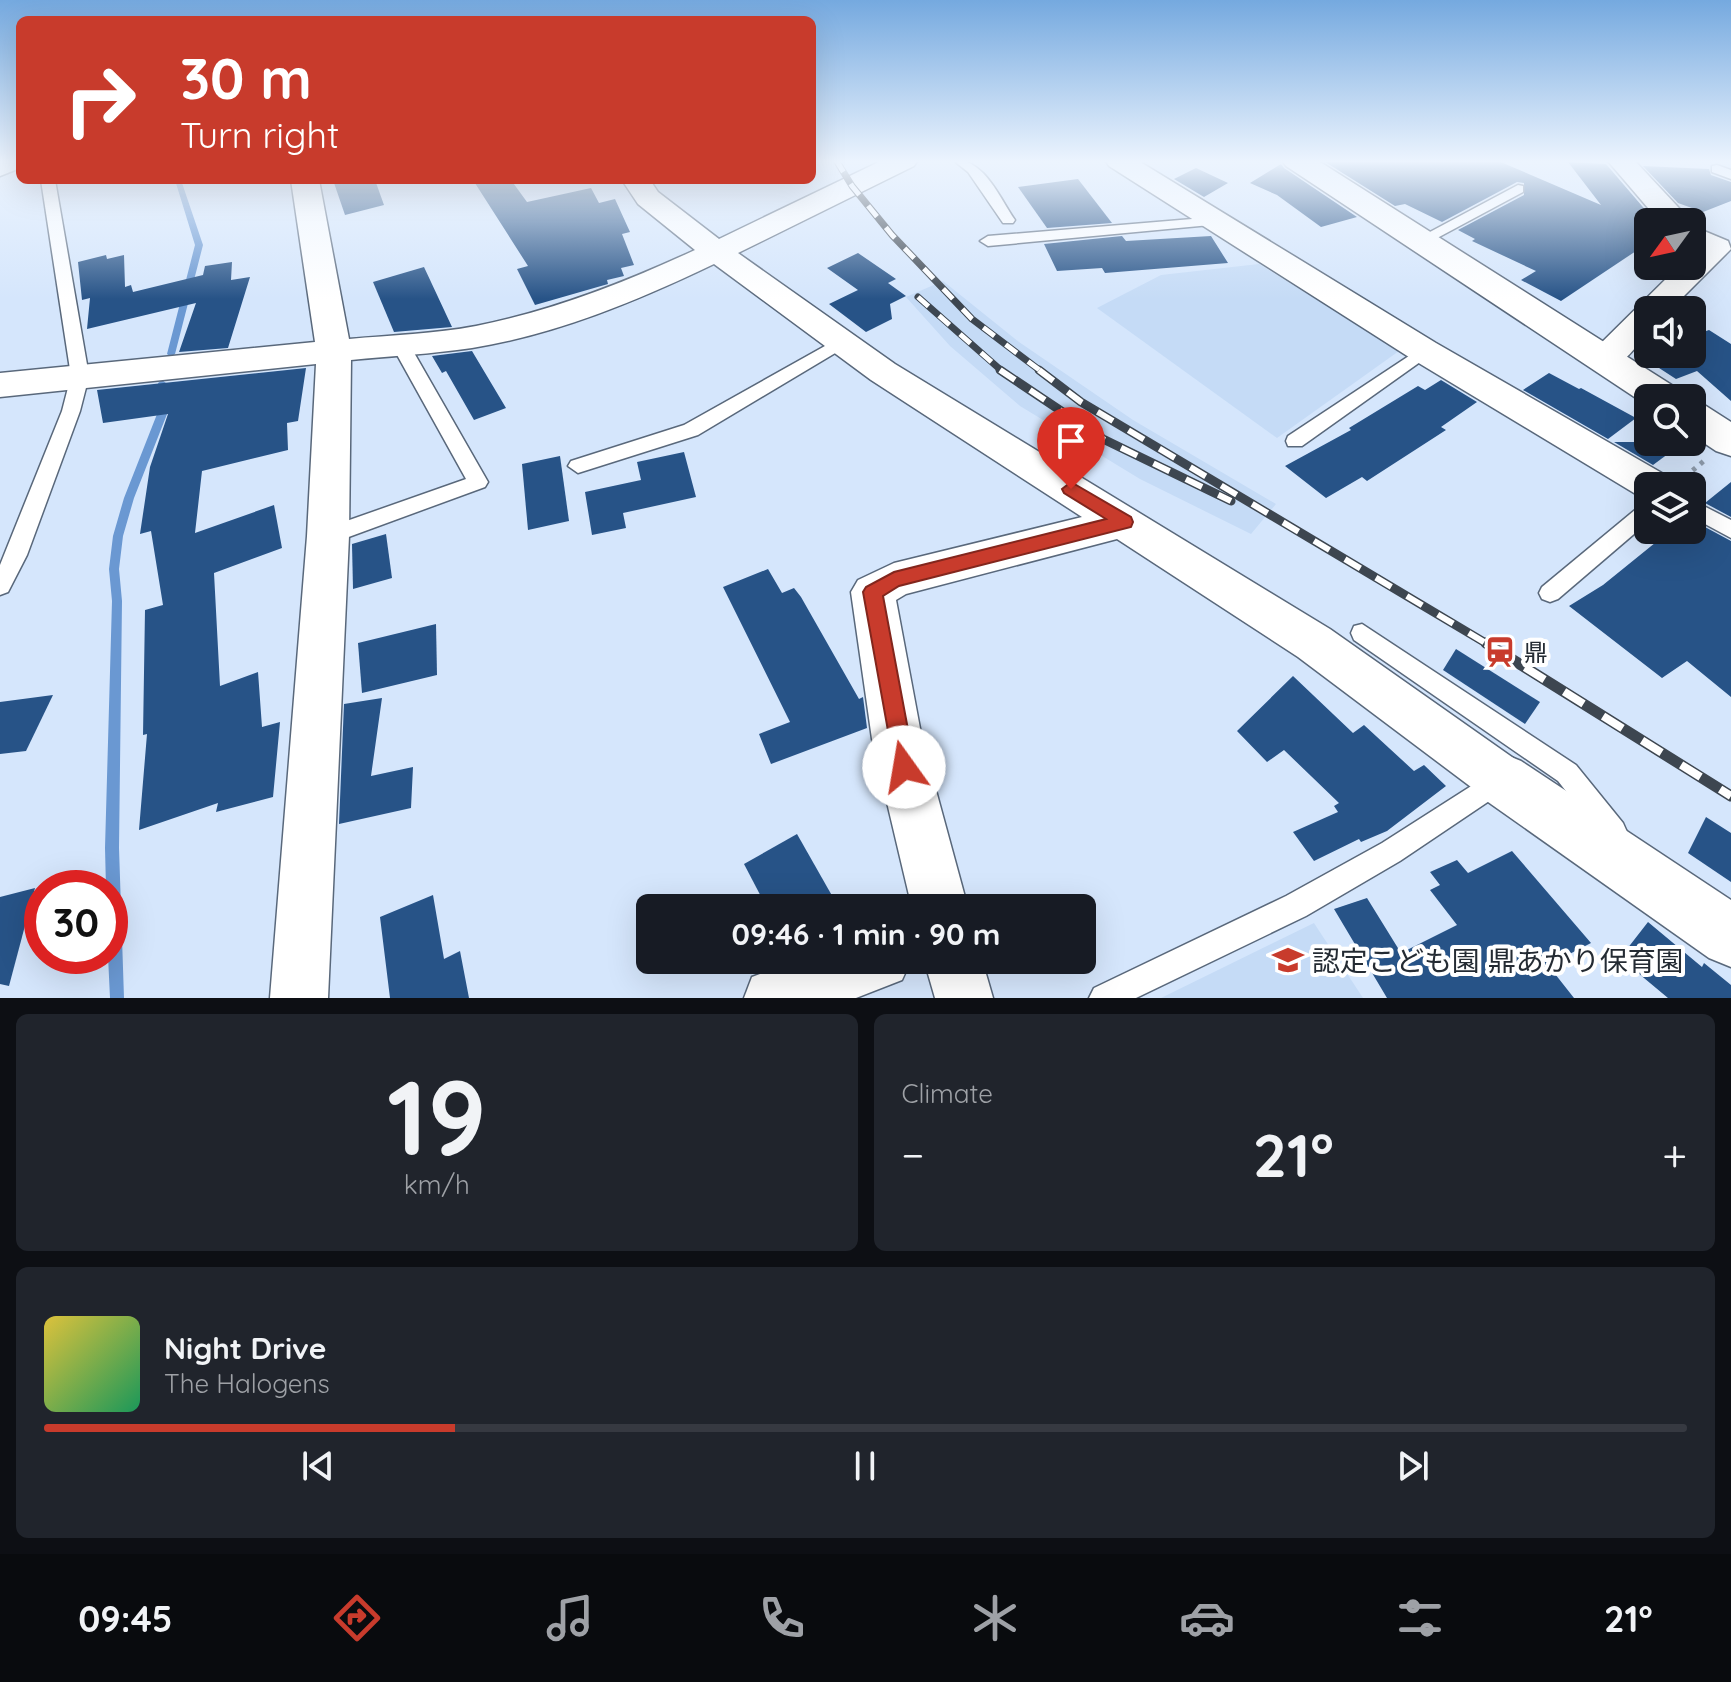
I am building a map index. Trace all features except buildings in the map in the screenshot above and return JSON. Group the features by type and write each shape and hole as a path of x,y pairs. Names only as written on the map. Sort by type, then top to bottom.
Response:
{"main road":[{"path":"1368,207 1643,384"},
{"path":"1706,425 1731,441"},
{"path":"1501,779 1731,936"}],"street":[{"path":"299,998 328,536 334,352 309,207"},
{"path":"659,207 841,342 1314,643 1501,779"},
{"path":"0,385 474,337 525,327 596,304 717,252 809,207"},
{"path":"1193,207 1424,351 1634,475"},
{"path":"1664,296 1713,240"},
{"path":"1605,359 1634,329"},
{"path":"936,894 897,739 873,592 894,580 1124,522"},
{"path":"773,998 842,974"},
{"path":"957,974 964,998"}],"lane":[{"path":"0,586 16,555 71,411 80,376 52,207"},
{"path":"999,207 1008,220"},
{"path":"1421,241 1485,207"},
{"path":"988,241 1216,221"},
{"path":"578,466 691,430 841,342"},
{"path":"328,536 478,482 400,344"},
{"path":"1295,441 1424,351"},
{"path":"1706,516 1731,530"},
{"path":"1550,593 1634,522"},
{"path":"1362,633 1567,773 1656,886"},
{"path":"1104,998 1296,906 1391,852 1501,779"}],"shaded area":[{"path":"1259,264 1399,351 1277,438 1097,308 1161,275"},
{"path":"943,281 1019,342 1133,420 1276,504 1251,534 1140,479 1020,406 950,346 906,297"},
{"name":"認定こども園 鼎あかり保育園","path":"1314,923 1363,998 1161,998"}],"waterway":[{"path":"171,354 199,245 187,207"},
{"path":"117,998 112,848 117,601 114,569 118,536 129,498 166,404 162,383"}],"railway":[{"path":"869,207 972,319 1042,372"},
{"path":"918,297 1003,372"},
{"path":"1000,370 1103,439 1231,501"},
{"path":"1039,370 1081,402 1489,645"},
{"path":"1486,643 1731,796"}],"place":[{"name":"鼎","path":"1500,652"},
{"name":"認定こども園 鼎あかり保育園","path":"1288,960"}],"route":[{"path":"904,767 873,592 894,580 1124,522 1071,489"}]}
